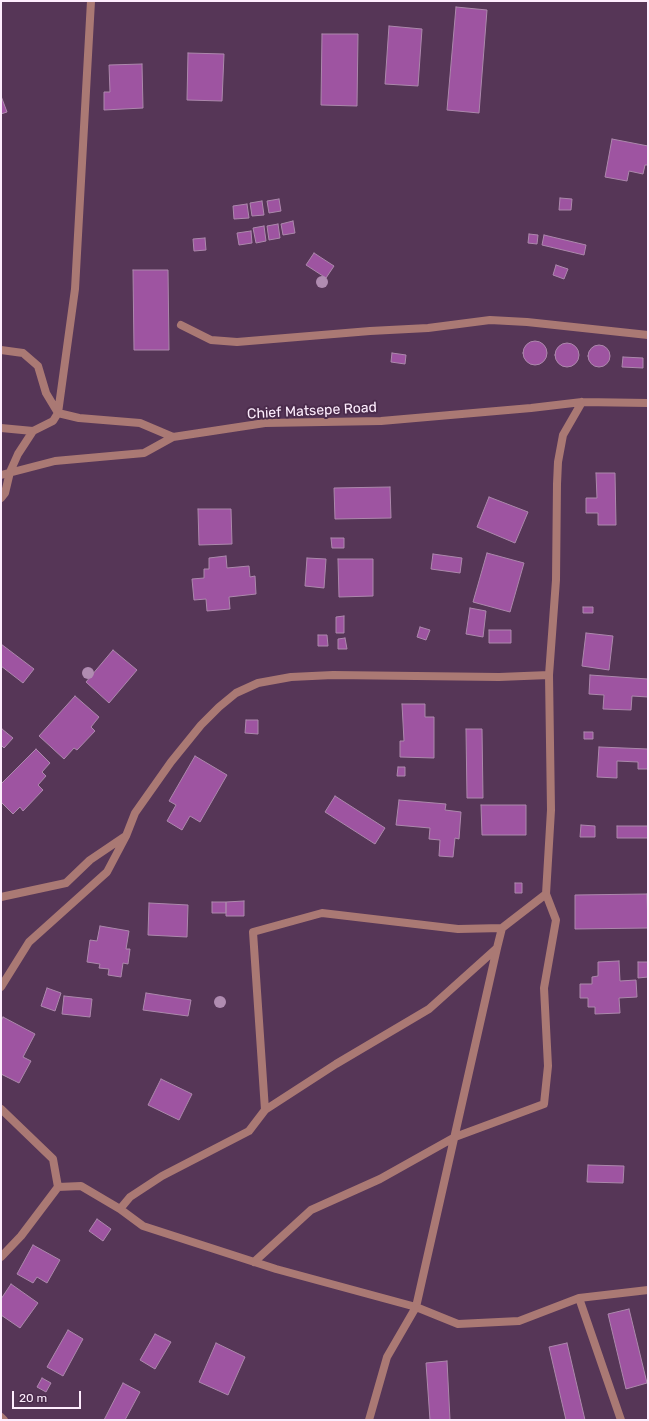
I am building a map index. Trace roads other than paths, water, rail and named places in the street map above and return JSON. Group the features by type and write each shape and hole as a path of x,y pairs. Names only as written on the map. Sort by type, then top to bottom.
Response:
{"street":[{"path":"1,498 5,493 10,472 18,454 33,431 53,421 58,413 75,288 91,1"},
{"path":"181,324 211,340 237,342 370,331 428,328 490,320 527,322 648,335"},
{"path":"1,350 23,353 38,366 46,393 58,413 79,418 140,423 173,437"},
{"path":"254,1262 311,1210 380,1179 455,1137 544,1104 548,1066 544,988 556,920 546,894 551,810 549,675 556,580 555,545 558,462 563,435 582,402"},
{"name":"Chief Matsepe Road","path":"1,475 55,461 144,453 173,437 265,423 381,421 582,402 648,403"},
{"path":"1,428 33,431"},
{"path":"1,988 5,975 29,942 108,872 126,836 135,813 171,762 201,724 219,706 236,693 258,683 291,677 332,675 498,677 549,675"},
{"path":"1,896 66,883 90,860 126,836"},
{"path":"265,1110 253,932 322,913 458,929 502,928 546,894"},
{"path":"369,1420 387,1357 416,1307 502,928"},
{"path":"120,1208 130,1197 162,1176 249,1131 265,1110 336,1064 429,1009 497,948"},
{"path":"1,1110 53,1159 58,1187 21,1236 1,1257"},
{"path":"58,1187 80,1186 120,1208 142,1226 254,1262 416,1307 458,1324 519,1321 579,1298 648,1290"},
{"path":"579,1298 621,1420"}]}
